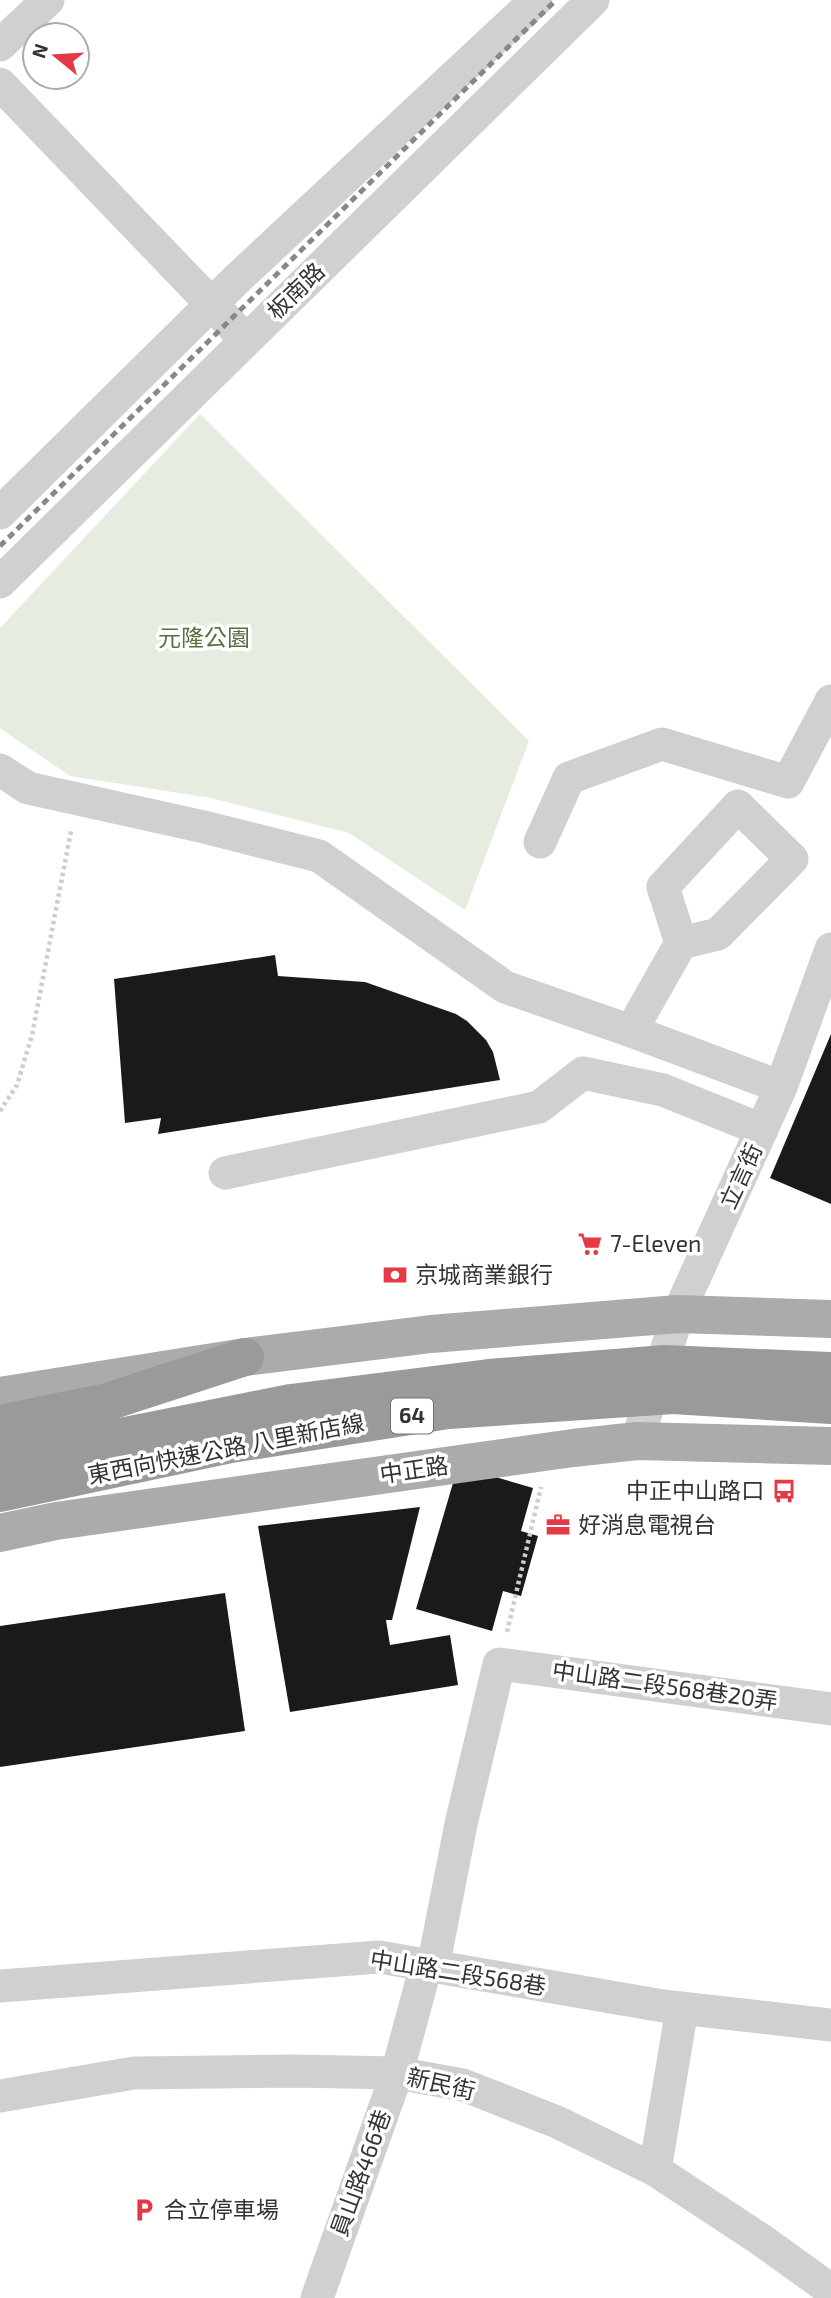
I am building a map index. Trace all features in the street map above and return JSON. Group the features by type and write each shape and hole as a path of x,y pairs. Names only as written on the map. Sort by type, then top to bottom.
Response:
{"highway":[{"path":"0,1424 107,1402 245,1357"},
{"name":"東西向快速公路 八里新店線","path":"0,1461 291,1403 489,1378 665,1364 831,1371"},
{"name":"東西向快速公路 八里新店線","path":"0,1493 231,1444 448,1410 673,1395 831,1405"}],"main road":[{"path":"0,1396 245,1357 431,1334 678,1314 831,1319"},
{"name":"中正路","path":"0,1533 55,1521 637,1441 831,1446"}],"street":[{"path":"0,45 48,0"},
{"path":"0,513 211,304 536,0"},
{"name":"板南路","path":"0,582 593,0"},
{"path":"0,84 246,340"},
{"path":"540,842 569,778 662,744 788,782 831,701"},
{"path":"0,770 28,788 319,856 505,987 781,1087"},
{"path":"631,1031 681,943"},
{"name":"立言街","path":"637,1441 678,1314 781,1087 831,950"},
{"path":"225,1173 539,1107 583,1073 663,1090 762,1130"},
{"path":"429,1966 499,1664"},
{"name":"中山路二段568巷20弄","path":"499,1664 831,1709"},
{"name":"中山路二段568巷","path":"0,1986 379,1957 682,2009 831,2025"},
{"name":"員山路466巷","path":"317,2298 397,2073 429,1966"},
{"path":"656,2170 682,2009"},
{"name":"新民街","path":"0,2096 134,2073 397,2073 463,2085 557,2122 656,2170 831,2290"}],"path":[{"path":"0,1111 17,1085 32,1035 76,799"},
{"path":"499,1664 550,1451"}],"green space":[{"name":"元隆公園","path":"200,414 529,741 465,910 349,833 211,798 70,776 0,728 0,628"}],"building":[{"path":"275,955 278,976 365,982 456,1014 486,1040 493,1052 500,1080 158,1134 161,1118 125,1123 114,979"},
{"path":"831,1034 831,1204 770,1178"},
{"path":"458,1466 533,1488 521,1531 538,1536 521,1596 503,1591 492,1631 416,1609"},
{"path":"420,1507 392,1620 386,1620 390,1645 450,1635 458,1685 290,1712 258,1526"},
{"path":"225,1593 245,1731 0,1767 0,1626"}],"railway":[{"path":"0,546 556,0"}],"place":[{"name":"7-Eleven","path":"590,1244"},
{"name":"京城商業銀行","path":"395,1275"},
{"name":"中正中山路口","path":"784,1491"},
{"name":"好消息電視台","path":"558,1525"},
{"name":"合立停車場","path":"144,2210"}]}
